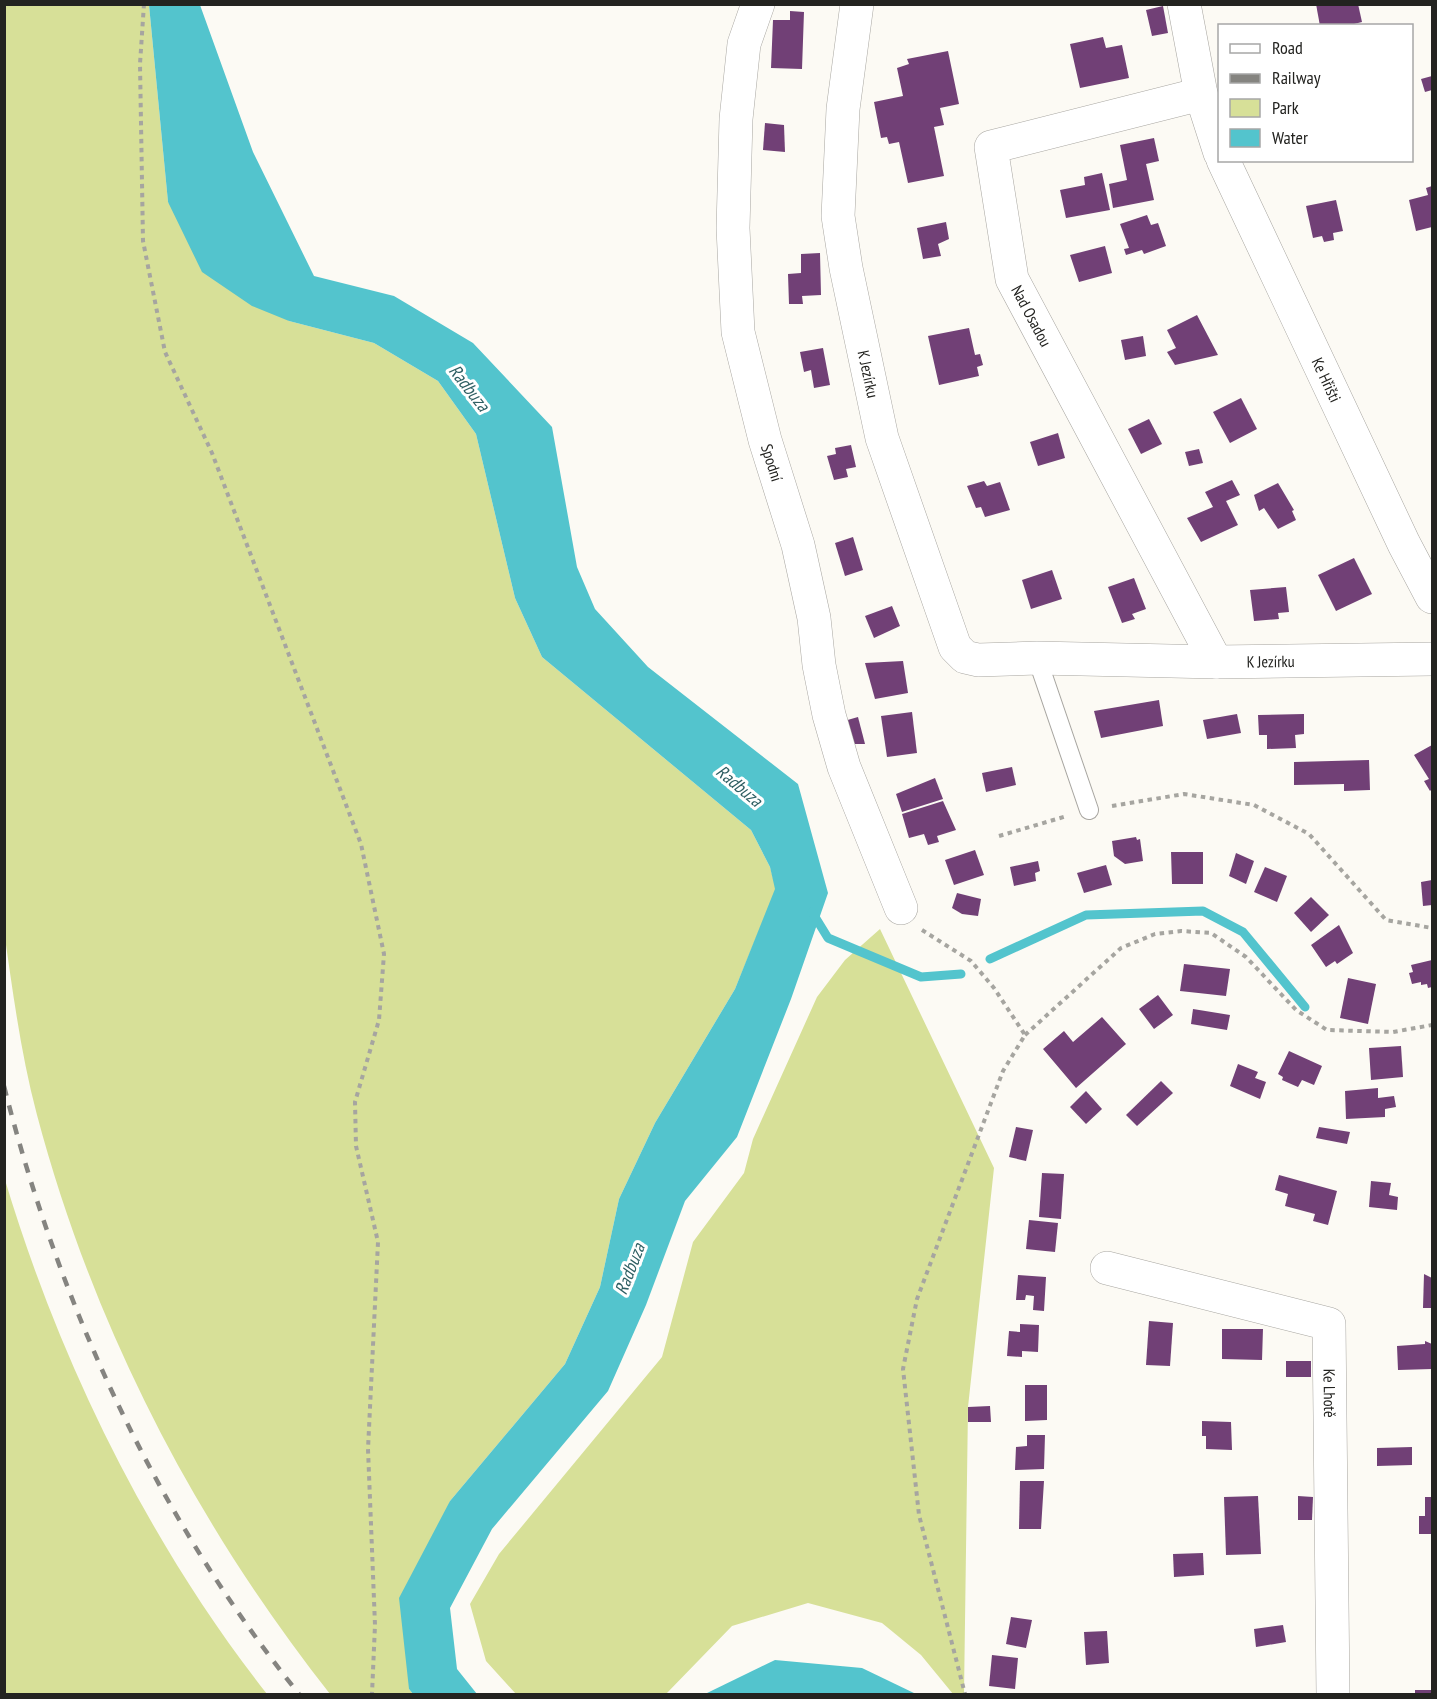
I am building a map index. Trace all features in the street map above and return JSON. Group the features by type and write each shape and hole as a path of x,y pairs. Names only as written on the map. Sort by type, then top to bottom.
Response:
{"street":[{"name":"Spodní","path":"758,4 744,44 736,118 734,228 738,332 765,440 798,545 814,618 819,665 829,716 844,767 901,908"},
{"name":"K Jezírku","path":"857,4 843,109 838,216 882,438 955,647 965,657 978,660 1037,658 1216,662 1432,659"},
{"path":"1184,4 1201,94 1218,147"},
{"name":"Nad Osadou","path":"1201,94 991,147 1012,279 1216,662"},
{"name":"Ke Hřišti","path":"1224,162 1404,544 1432,597"},
{"name":"Ke Lhotě","path":"1107,1268 1329,1323 1333,1695"}],"lane":[{"path":"1037,658 1089,810"}],"path":[{"path":"144,4 140,64 143,241 165,352 212,453 361,844 384,954 379,1020 355,1102 356,1146 378,1242 369,1449 375,1625 372,1695"},
{"path":"999,836 1089,810 1184,794 1254,805 1309,834 1386,920 1432,928"},
{"path":"901,908 913,925 971,961 994,988 1025,1035"},
{"path":"966,1695 919,1515 903,1369 917,1299 1003,1071 1025,1035 1121,948 1155,934 1181,931 1211,933 1246,957 1296,1010 1327,1030 1393,1032 1432,1025"}],"green space":[{"path":"4,5 149,5 168,202 289,321 374,343 438,381 476,434 515,598 542,657 751,830 770,867 776,889 735,989 655,1123 619,1199 600,1287 565,1364 450,1501 409,1689 413,1694 330,1694 281,1629 235,1561 154,1420 119,1346 87,1270 60,1193 31,1092 4,931"},
{"path":"880,929 994,1168 968,1407 964,1694 953,1694 921,1655 882,1623 808,1603 732,1626 666,1694 516,1694 486,1661 470,1604 499,1554 662,1357 693,1242 744,1173 753,1139 817,997 845,960"},
{"path":"5,1180 27,1248 53,1316 81,1384 112,1449 184,1576 224,1636 267,1694 5,1694"}],"water":[{"name":"Radbuza","path":"149,5 200,5 253,152 314,276 394,296 473,343 552,427 577,567 595,609 648,667 798,784 828,893 791,999 737,1137 685,1201 646,1305 608,1391 492,1529 450,1608 457,1669 477,1694 413,1694 409,1689 399,1598 450,1501 565,1364 600,1287 619,1199 655,1123 735,989 775,889 770,867 751,830 542,657 515,598 476,434 438,381 374,343 289,321 252,306 202,272 168,202"},
{"path":"775,1660 862,1668 916,1694 705,1694"}],"building":[{"path":"1316,4 1358,4 1362,22 1320,24"},
{"path":"1163,6 1168,33 1152,36 1146,10"},
{"path":"790,11 804,12 802,69 771,68 773,20 790,20"},
{"path":"1103,37 1106,48 1122,45 1129,78 1080,88 1070,44"},
{"path":"948,51 959,104 940,108 944,125 934,127 944,176 908,183 899,142 889,144 887,137 881,138 874,102 903,96 897,68 909,64 907,59"},
{"path":"1432,76 1432,90 1425,92 1421,79"},
{"path":"765,123 784,125 785,152 763,150"},
{"path":"1154,138 1159,161 1146,164 1154,200 1113,208 1109,184 1127,180 1120,145"},
{"path":"1102,173 1110,210 1066,218 1060,190 1085,185 1084,177"},
{"path":"1432,186 1432,227 1416,231 1409,200 1428,195 1426,188"},
{"path":"1336,200 1343,231 1333,233 1334,240 1324,242 1322,236 1313,238 1306,206"},
{"path":"1147,215 1151,225 1158,223 1166,246 1144,254 1142,250 1126,255 1124,249 1129,248 1120,224"},
{"path":"946,222 949,239 938,244 941,256 923,259 917,228"},
{"path":"1105,246 1112,273 1079,282 1070,255"},
{"path":"820,253 821,295 802,296 803,304 789,304 788,274 801,273 801,254"},
{"path":"1197,315 1218,355 1175,365 1167,352 1176,348 1167,330"},
{"path":"969,328 975,355 980,354 983,365 977,367 979,376 939,385 928,336"},
{"path":"1143,336 1146,356 1125,360 1121,340"},
{"path":"823,348 830,385 814,388 811,370 804,372 800,352"},
{"path":"1241,398 1257,429 1230,443 1213,412"},
{"path":"1149,419 1162,444 1141,454 1128,429"},
{"path":"1058,433 1065,458 1038,466 1030,442"},
{"path":"851,445 856,467 846,469 848,477 834,480 827,456 836,454 835,448"},
{"path":"1199,449 1203,463 1189,466 1185,452"},
{"path":"1232,480 1240,495 1226,501 1238,525 1201,542 1187,518 1213,507 1205,492"},
{"path":"984,481 987,486 1000,482 1010,510 985,517 981,507 976,508 967,486"},
{"path":"1278,483 1294,510 1292,511 1296,520 1278,529 1264,508 1259,511 1254,495"},
{"path":"853,537 863,570 845,576 835,543"},
{"path":"1354,558 1372,594 1336,611 1318,575"},
{"path":"1052,570 1062,599 1031,609 1022,580"},
{"path":"1134,578 1146,609 1132,614 1135,619 1122,623 1108,587"},
{"path":"1286,587 1289,612 1278,613 1279,619 1254,621 1250,590"},
{"path":"892,606 900,626 874,638 865,616"},
{"path":"903,661 908,693 875,699 865,663"},
{"path":"1159,700 1163,726 1101,738 1094,711"},
{"path":"912,712 917,753 887,757 881,716"},
{"path":"1237,714 1241,733 1207,739 1203,720"},
{"path":"1304,714 1304,734 1295,735 1296,748 1267,749 1267,735 1259,735 1258,715"},
{"path":"858,717 865,744 849,744 844,721"},
{"path":"1432,745 1432,789 1430,791 1424,781 1429,779 1414,755"},
{"path":"1369,760 1370,790 1344,791 1344,784 1294,785 1294,762"},
{"path":"1012,767 1016,785 986,792 982,773"},
{"path":"935,778 943,799 902,812 896,794"},
{"path":"943,801 956,830 937,836 939,842 928,845 924,834 909,838 902,814"},
{"path":"1136,837 1137,840 1140,839 1143,861 1125,864 1114,856 1112,841"},
{"path":"975,850 984,875 954,885 945,860"},
{"path":"1171,852 1203,852 1203,884 1172,884"},
{"path":"1236,853 1254,861 1246,884 1229,876"},
{"path":"1038,861 1040,871 1035,873 1036,881 1014,886 1010,867"},
{"path":"1106,865 1112,885 1084,893 1077,873"},
{"path":"1265,867 1287,876 1277,902 1254,892"},
{"path":"1432,880 1432,905 1423,906 1421,882"},
{"path":"957,893 981,899 978,916 962,914 952,908"},
{"path":"1311,897 1329,915 1311,932 1294,913"},
{"path":"1339,925 1353,953 1337,964 1335,961 1326,967 1311,945"},
{"path":"1432,960 1432,987 1428,988 1427,984 1421,985 1421,982 1412,984 1409,973 1413,972 1411,965"},
{"path":"1184,964 1230,969 1226,996 1180,991"},
{"path":"1348,978 1376,984 1368,1024 1340,1018"},
{"path":"1158,995 1173,1015 1154,1029 1139,1009"},
{"path":"1193,1009 1230,1015 1227,1030 1191,1024"},
{"path":"1102,1017 1126,1044 1076,1088 1043,1049 1064,1031 1073,1042"},
{"path":"1401,1046 1403,1077 1371,1080 1369,1048"},
{"path":"1289,1051 1322,1066 1314,1085 1302,1080 1298,1087 1282,1080 1283,1077 1278,1074"},
{"path":"1238,1064 1258,1072 1255,1078 1266,1082 1260,1099 1230,1086"},
{"path":"1161,1081 1173,1093 1137,1126 1126,1115"},
{"path":"1378,1088 1378,1098 1394,1096 1396,1107 1385,1109 1385,1117 1346,1119 1345,1091"},
{"path":"1086,1091 1102,1109 1086,1124 1070,1107"},
{"path":"1016,1127 1033,1130 1026,1161 1009,1157"},
{"path":"1319,1127 1350,1132 1347,1144 1316,1138"},
{"path":"1042,1173 1064,1174 1061,1219 1039,1217"},
{"path":"1279,1175 1337,1191 1328,1225 1313,1221 1315,1214 1285,1206 1288,1194 1275,1190"},
{"path":"1371,1181 1391,1183 1389,1195 1398,1197 1397,1210 1369,1207"},
{"path":"1029,1220 1058,1223 1055,1252 1026,1249"},
{"path":"1424,1274 1432,1278 1432,1308 1423,1308"},
{"path":"1018,1275 1046,1277 1044,1311 1033,1310 1034,1296 1026,1295 1025,1300 1016,1300"},
{"path":"1149,1321 1173,1323 1170,1366 1146,1365"},
{"path":"1020,1324 1039,1325 1038,1352 1022,1351 1022,1357 1007,1356 1009,1331 1020,1332"},
{"path":"1222,1329 1263,1329 1262,1360 1222,1359"},
{"path":"1425,1341 1432,1344 1432,1369 1398,1370 1397,1346 1425,1344"},
{"path":"1286,1361 1311,1361 1311,1377 1286,1377"},
{"path":"1025,1385 1047,1385 1047,1420 1025,1421"},
{"path":"990,1406 991,1422 968,1422 968,1407"},
{"path":"1202,1421 1231,1422 1232,1450 1206,1449 1206,1436 1202,1436"},
{"path":"1027,1435 1045,1435 1044,1469 1015,1470 1016,1447 1027,1446"},
{"path":"1412,1447 1412,1465 1377,1466 1377,1448"},
{"path":"1020,1481 1044,1481 1041,1529 1019,1529"},
{"path":"1258,1496 1261,1554 1226,1555 1224,1497"},
{"path":"1298,1496 1313,1497 1312,1520 1298,1520"},
{"path":"1425,1497 1432,1497 1432,1534 1419,1534 1419,1516 1425,1516"},
{"path":"1203,1553 1204,1575 1174,1577 1173,1554"},
{"path":"1011,1617 1032,1620 1026,1648 1006,1644"},
{"path":"1283,1625 1286,1642 1256,1647 1254,1629"},
{"path":"1107,1631 1109,1663 1086,1665 1084,1632"},
{"path":"992,1655 1018,1658 1015,1689 989,1686"},
{"path":"1415,1690 1432,1690 1432,1694 1415,1694"}],"waterway":[{"path":"990,959 1086,915 1203,911 1243,932 1305,1007"},
{"path":"812,912 828,938 921,977 961,974"}],"railway":[{"path":"4,1086 27,1168 54,1249 84,1329 119,1406 158,1482 200,1555 248,1626 299,1694"}]}
